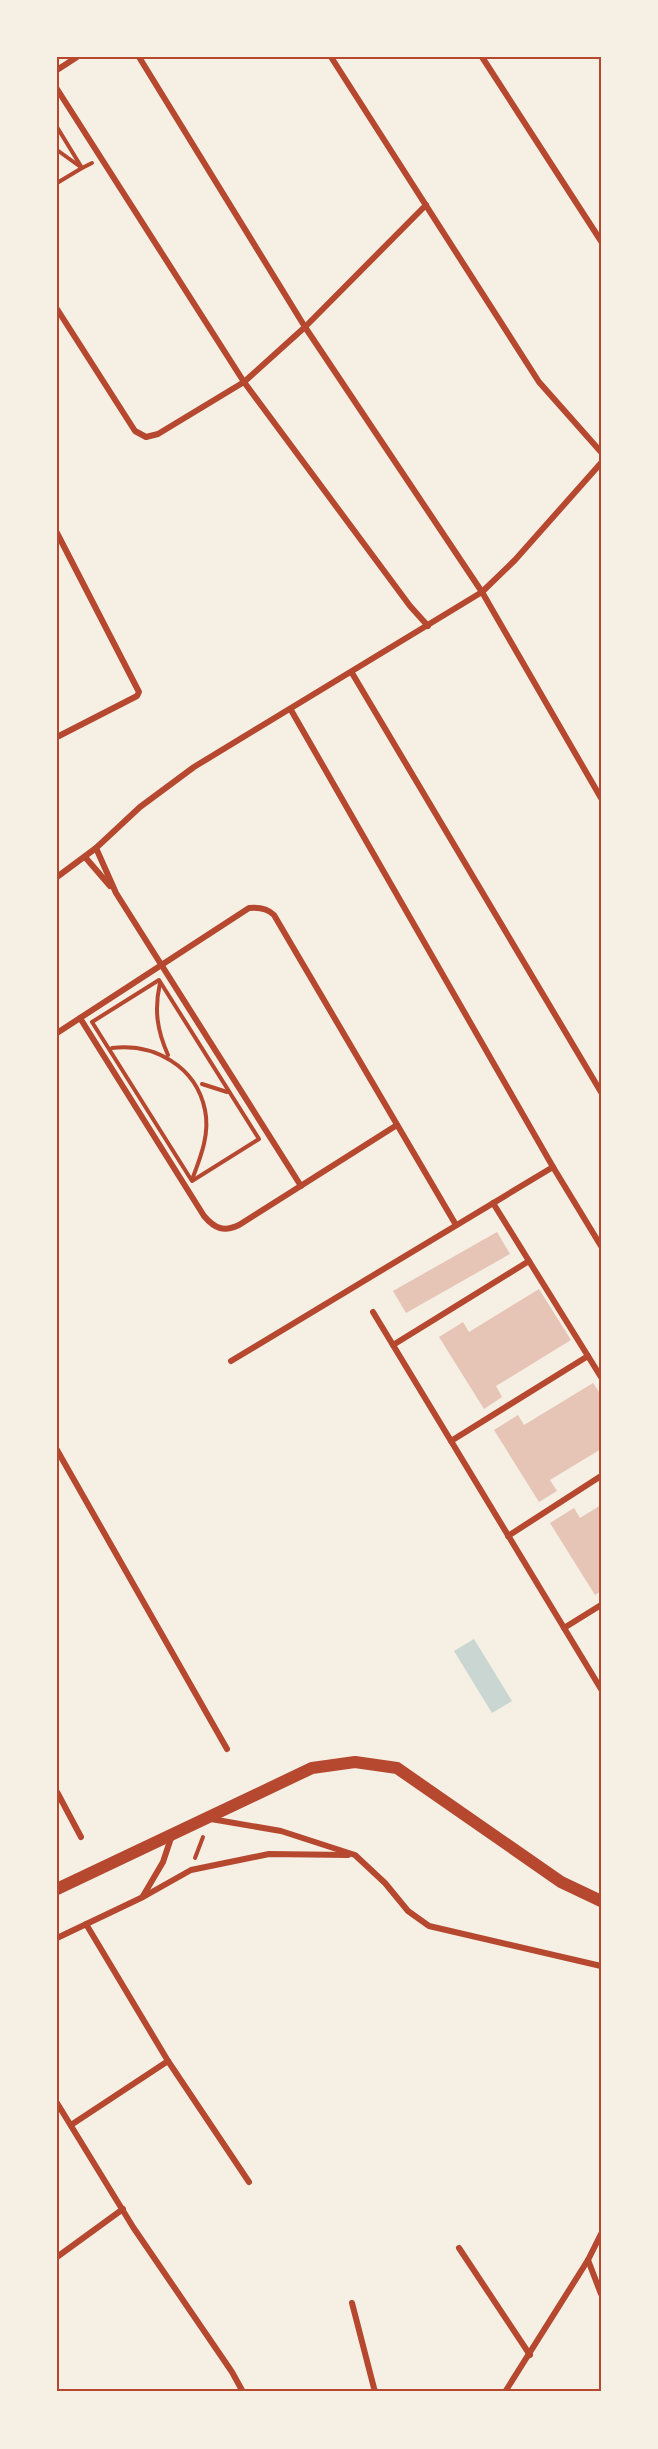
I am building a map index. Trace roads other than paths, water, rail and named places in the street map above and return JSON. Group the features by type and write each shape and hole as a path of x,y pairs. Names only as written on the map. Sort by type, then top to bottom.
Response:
{"main road":[{"path":"57,1889 312,1768 355,1762 397,1768 561,1882 601,1901"}],"street":[{"path":"57,70 77,57"},
{"path":"139,57 305,327 482,592 601,798"},
{"path":"331,57 539,382 601,452"},
{"path":"482,57 601,241"},
{"path":"57,89 244,382 410,606 428,626"},
{"path":"57,309 135,430 146,437 158,434 244,382 305,327 426,206"},
{"path":"57,876 96,848 140,807 194,767 482,592 515,560 601,464"},
{"path":"57,533 139,692 136,696 57,737"},
{"path":"352,673 601,1092"},
{"path":"291,710 553,1167 601,1246"},
{"path":"96,848 116,893"},
{"path":"85,856 116,893 301,1186"},
{"path":"57,1033 249,908 258,907 270,911 456,1226"},
{"path":"80,1018 204,1216 216,1227 230,1229 239,1225 397,1125"},
{"path":"231,1361 553,1167"},
{"path":"493,1203 601,1377"},
{"path":"393,1345 529,1261"},
{"path":"373,1312 601,1689"},
{"path":"451,1441 588,1356"},
{"path":"57,1450 227,1749"},
{"path":"508,1536 601,1476"},
{"path":"564,1628 601,1605"},
{"path":"57,1792 81,1837"},
{"path":"207,1818 281,1831 355,1855 385,1883 408,1911 429,1926 601,1966"},
{"path":"143,1897 163,1862 172,1835"},
{"path":"57,1938 143,1897 191,1870 269,1854 355,1855"},
{"path":"86,1924 168,2061 249,2182"},
{"path":"71,2125 168,2061"},
{"path":"57,2103 123,2209 243,2392"},
{"path":"57,2257 123,2209"},
{"path":"505,2392 588,2260 601,2234"},
{"path":"459,2248 530,2355"},
{"path":"588,2260 601,2294"},
{"path":"352,2303 375,2392"}]}
